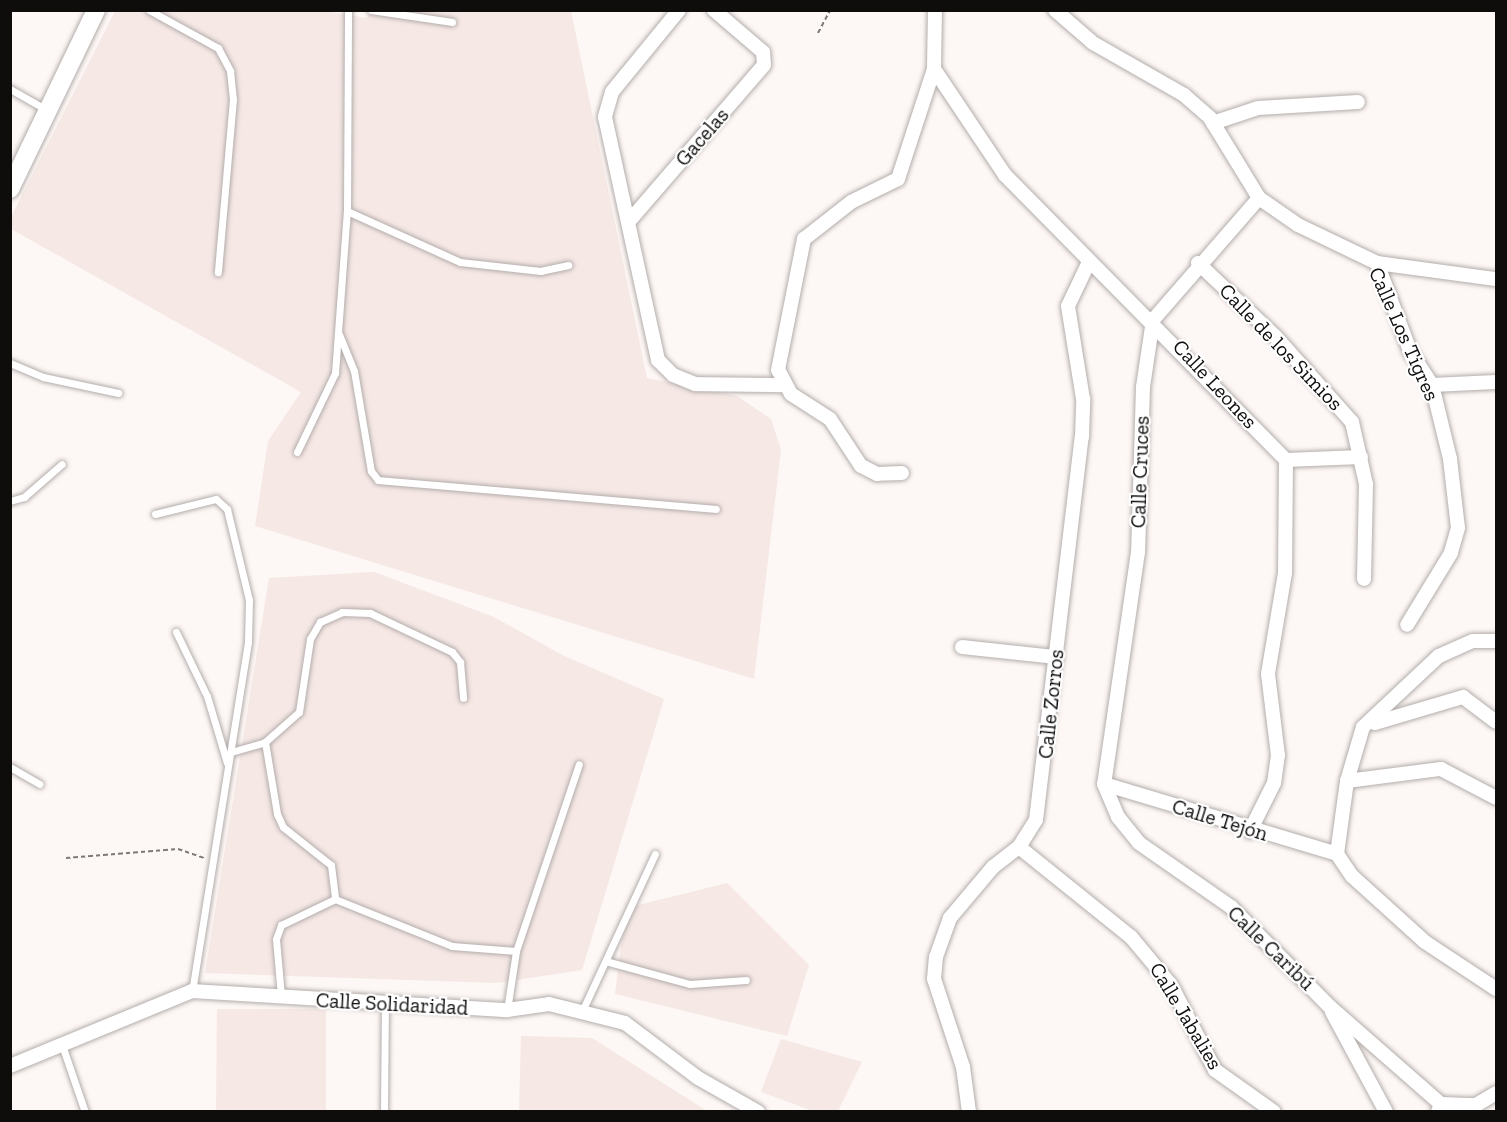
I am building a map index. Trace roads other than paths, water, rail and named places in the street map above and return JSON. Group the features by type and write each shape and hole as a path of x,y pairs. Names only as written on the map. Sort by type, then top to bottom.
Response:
{"main road":[{"path":"10,189 49,112 96,10"}],"street":[{"path":"679,10 612,92 604,117 631,219 658,360 673,375 695,384 782,385 830,419 861,466 877,474 902,473"},
{"path":"782,385 778,370 804,239 851,202 898,179 934,69 935,10"},
{"name":"Calle Los Tigres","path":"1055,10 1093,43 1184,95 1213,123 1259,198 1298,225 1377,263 1410,351 1432,385 1450,459 1458,528 1451,554 1407,624"},
{"name":"Gacelas","path":"631,219 764,65 762,52 720,12"},
{"name":"Calle Leones","path":"934,69 1005,175 1089,262 1154,320 1286,460"},
{"path":"1213,123 1258,108 1358,102"},
{"name":"Calle Cruces","path":"1104,784 1138,552 1143,387 1154,320 1198,263 1259,198"},
{"name":"Calle Zorros","path":"969,1112 963,1067 934,979 936,957 950,918 993,867 1019,847 1036,820 1041,797 1083,428 1083,399 1067,312 1089,262"},
{"name":"Calle de los Simios","path":"1198,263 1331,395 1352,422 1361,457 1369,538 1364,579"},
{"path":"1377,263 1497,279"},
{"path":"1432,385 1497,382"},
{"path":"1250,831 1274,783 1278,755 1268,674 1285,573 1286,460 1361,457"},
{"path":"1497,641 1473,641 1439,656 1356,741 1347,781 1337,854 1352,876 1425,942 1497,989"},
{"path":"962,647 1056,657"},
{"path":"1372,723 1407,717 1452,697 1463,697 1497,722"},
{"path":"1347,781 1441,769 1497,798"},
{"name":"Calle Tejón","path":"1104,784 1250,831 1337,854"},
{"name":"Calle Caribú","path":"1104,784 1118,818 1139,843 1231,907 1329,1006 1440,1108"},
{"name":"Calle Jabalies","path":"1019,847 1131,937 1171,985 1215,1070 1274,1112"},
{"name":"Calle Solidaridad","path":"10,1066 192,991 507,1010 549,1004 583,1009 625,1023 749,1110"},
{"path":"1329,1006 1386,1112"},
{"path":"1440,1108 1476,1105 1497,1093"}],"lane":[{"path":"149,10 218,48 230,71 233,99 219,272"},
{"path":"297,452 335,373 347,211 348,10"},
{"path":"371,10 452,22"},
{"path":"10,89 49,112"},
{"path":"347,211 460,262 540,271 568,265"},
{"path":"339,334 354,371 371,471 378,480 716,509"},
{"path":"10,363 43,377 118,393"},
{"path":"10,501 24,497 62,464"},
{"path":"155,514 201,499 216,499 226,509 249,600 231,752 192,991"},
{"path":"231,752 264,742 299,712 310,639 320,622 342,612 370,613 452,652 460,662 463,698"},
{"path":"176,632 207,696 228,765"},
{"path":"264,742 277,814 283,827 331,865 335,899"},
{"path":"507,1010 516,951 579,764"},
{"path":"10,767 40,784"},
{"path":"583,1009 609,962 655,854"},
{"path":"281,997 276,939 281,925 335,899 452,946 516,951"},
{"path":"609,962 690,984 746,980"},
{"path":"384,1112 385,1003"},
{"path":"62,1045 85,1112"}]}
